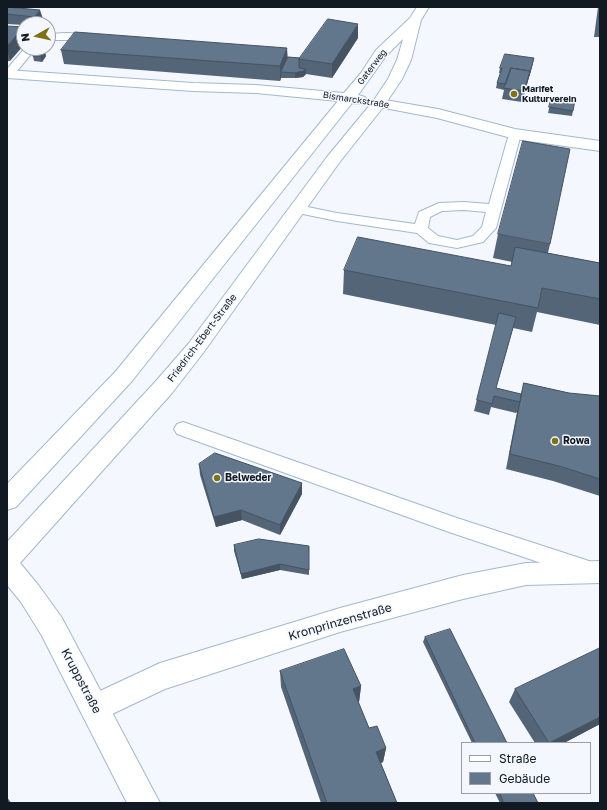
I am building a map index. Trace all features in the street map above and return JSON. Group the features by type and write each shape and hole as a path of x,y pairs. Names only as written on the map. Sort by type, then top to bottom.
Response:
{"main road":[{"name":"Gaterweg","path":"343,104 366,76 381,53 415,20 423,7"},
{"name":"Gaterweg","path":"377,112 404,60 415,20"},
{"name":"Bismarckstraße","path":"8,74 193,87 218,93 343,104 377,112 438,114 515,134"},
{"path":"7,500 124,376 343,104"},
{"name":"Friedrich-Ebert-Straße","path":"7,560 164,388 196,348 334,160 377,112"},
{"name":"Bismarckstraße","path":"413,124 465,132 515,134 600,146"},
{"name":"Kruppstraße","path":"7,566 30,594 52,627 144,803"},
{"name":"Kronprinzenstraße","path":"95,708 160,677 340,620 463,588 526,574 597,572"}],"lane":[{"path":"56,37 105,38"},
{"path":"8,74 24,56"},
{"path":"298,209 337,217 421,229 434,240 456,244 478,239 489,228 515,134"},
{"path":"421,229 424,215 439,207 464,206 494,209"},
{"name":"Kronprinzenstraße","path":"183,429 456,526 597,572"}],"building":[{"path":"7,7 40,10 35,16 7,14"},
{"path":"328,19 358,24 332,64 299,59"},
{"path":"7,26 16,27 16,36 7,46"},
{"path":"75,32 287,48 280,66 61,50"},
{"path":"505,54 534,58 529,76 530,71 511,68 506,84 497,83"},
{"path":"288,57 300,58 299,68 306,69 295,73 281,72"},
{"path":"511,68 530,71 524,91 504,88"},
{"path":"552,97 575,100 573,111 549,107"},
{"path":"523,141 570,149 550,244 498,234"},
{"path":"358,237 511,266 515,247 600,263 600,299 542,288 538,308 344,270"},
{"path":"499,313 516,317 496,388 521,394 520,402 494,396 492,404 477,400"},
{"name":"Rowa","path":"524,383 569,393 600,396 600,479 559,466 510,454"},
{"path":"215,453 302,483 280,525 241,510 214,517 199,464"},
{"path":"259,539 309,546 309,570 280,564 241,574 234,545"},
{"path":"450,629 506,742 475,742 425,637"},
{"path":"600,648 600,717 551,742 548,742 515,689"},
{"path":"344,649 361,686 353,689 369,728 377,726 386,748 376,752 397,803 327,803 280,671"},
{"path":"500,794 534,794 538,803 504,803"}],"place":[{"name":"Marifet Kulturverein","path":"514,94"},
{"name":"Rowa","path":"555,441"},
{"name":"Belweder","path":"217,478"}]}
